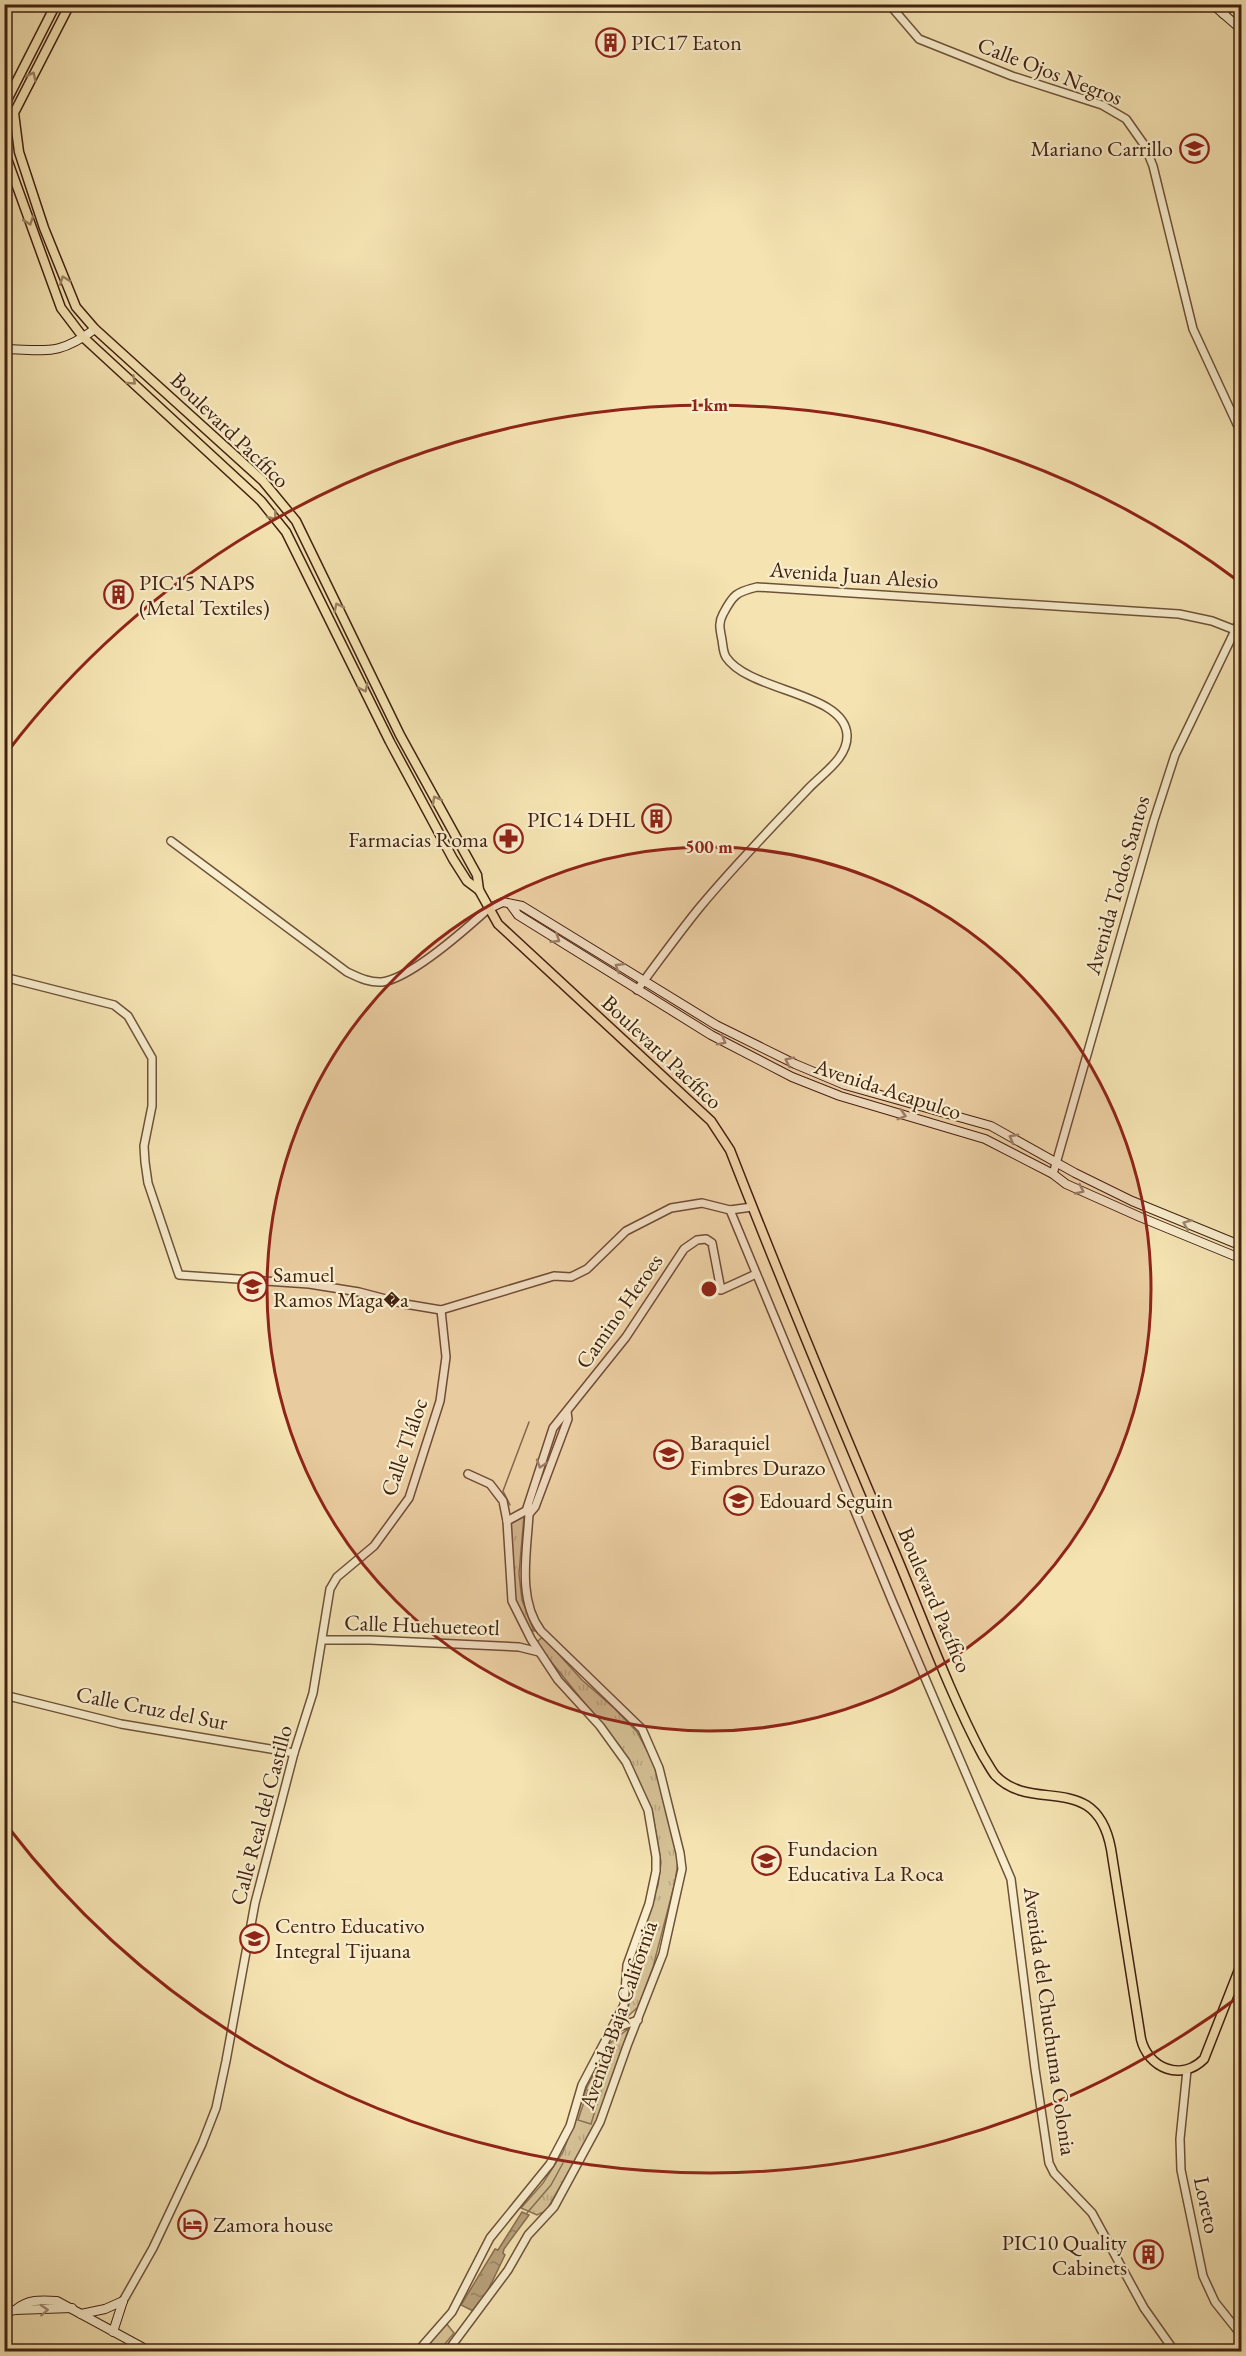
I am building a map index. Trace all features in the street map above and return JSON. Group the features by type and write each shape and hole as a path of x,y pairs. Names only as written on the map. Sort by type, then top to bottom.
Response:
{"main road":[{"path":"4,106 56,4"},
{"name":"Boulevard Pacífico","path":"70,4 14,114 18,152 44,228 76,307 95,329 262,481 296,521 400,735 477,875 479,890 498,924 711,1121 730,1150 864,1479 948,1678 984,1756 996,1775 1011,1786 1027,1792 1068,1797 1081,1802 1100,1819 1111,1849 1143,2048 1150,2059 1161,2067 1169,2070 1187,2070"},
{"path":"1212,4 1242,30"},
{"name":"Boulevard Pacífico","path":"4,146 61,308 84,337 261,501 286,532 390,742 453,859 467,881 479,890"},
{"path":"4,349 52,351 66,347 95,329"},
{"path":"488,909 502,902 510,904"},
{"name":"Avenida Acapulco","path":"510,904 529,910 716,1025 795,1064 845,1085 991,1126 1132,1201 1242,1246"},
{"name":"Avenida Acapulco","path":"510,904 518,915 637,990 711,1035 792,1077 840,1096 985,1138 1053,1174 1066,1184 1242,1259"},
{"path":"1187,2070 1199,2064 1208,2054 1242,1962"},
{"path":"4,2313 15,2310 23,2303 41,2300 57,2301 151,2352"},
{"path":"81,2314 105,2309 123,2301"},
{"path":"113,2332 123,2301"}],"street":[{"name":"Calle Ojos Negros","path":"889,4 918,39 1012,76 1102,105 1126,119 1144,146 1153,166 1193,329 1242,435"},
{"path":"1223,14 1233,4"},
{"name":"Avenida Juan Alesio","path":"637,990 701,906 843,754 847,744 848,734 844,723 828,708 747,675 734,667 724,655 719,622 732,597 757,587 968,600 1179,614 1212,621 1235,630"},
{"name":"Avenida Todos Santos","path":"1053,1174 1154,820 1175,755 1242,616"},
{"path":"171,841 347,972 369,981 381,982 404,975 488,909"},
{"path":"4,977 114,1005 128,1016 152,1058 152,1106 144,1146 145,1162 148,1183 179,1275 309,1284 359,1292 405,1304 441,1310 554,1276 571,1277 587,1269 626,1231 671,1208 702,1203 730,1210 752,1207"},
{"name":"Avenida del Chuchuma Colonia","path":"730,1210 893,1603 1011,1879 1049,2163 1054,2173 1092,2213 1144,2308 1175,2352"},
{"name":"Camino Heroes","path":"566,1416 626,1337 684,1249 697,1240 706,1239 712,1243 721,1290 756,1274"},
{"name":"Calle Tláloc","path":"323,1640 332,1584 374,1546 409,1498 440,1401 446,1357 441,1310"},
{"path":"507,1521 535,1507 566,1416"},
{"name":"Avenida Baja California","path":"447,2352 508,2270 528,2235 554,2207 600,2122 663,1954 682,1869 659,1768 642,1729 541,1631 532,1613 527,1592 528,1511 553,1428 566,1416"},
{"name":"Avenida Baja California","path":"417,2352 452,2312 490,2238 550,2164 570,2126 582,2085 624,2005 627,1965 649,1904 656,1871 656,1857 648,1810 626,1762 600,1726 558,1680 539,1653 512,1601 507,1521 503,1501 490,1484 468,1474"},
{"path":"519,1647 541,1631"},
{"name":"Calle Huehueteotl","path":"323,1640 519,1647 539,1653"},
{"name":"Calle Real del Castillo","path":"123,2301 153,2248 202,2144 216,2108 255,1903 294,1753 313,1693 323,1640"},
{"name":"Calle Cruz del Sur","path":"4,1695 140,1727 294,1753"},
{"path":"613,2029 638,2020"},
{"name":"Loreto","path":"1187,2070 1180,2139 1181,2170 1203,2276 1215,2301 1242,2336"}],"green space":[{"path":"524,1516 519,1574 522,1600 534,1631 528,1629 513,1599 511,1523"},
{"path":"541,1638 545,1639 582,1680 637,1732 653,1762 664,1797 678,1861 675,1882 653,1967 638,2007 625,2019 630,2000 629,1984 636,1950 658,1885 661,1862 652,1810 620,1747 536,1643"},
{"path":"629,2028 595,2126 546,2211 537,2215 521,2208 543,2183 563,2152 587,2087 609,2044"},
{"path":"588,2090 600,2094 591,2124 578,2120"},
{"path":"446,2323 454,2333 439,2351 421,2352"}],"water":[{"path":"522,2212 529,2215 504,2249 505,2255 477,2313 461,2305 495,2249 498,2250"}],"waterway":[{"path":"510,1505 503,1491 529,1422"},
{"path":"527,2213 551,2185 563,2163"}],"place":[{"name":"PIC17 Eaton","path":"610,42"},
{"name":"Mariano Carrillo","path":"1194,148"},
{"name":"PIC15 NAPS (Metal Textiles)","path":"118,595"},
{"name":"PIC14 DHL","path":"656,819"},
{"name":"Farmacias Roma","path":"509,839"},
{"name":"Samuel Ramos Maga�a","path":"252,1287"},
{"name":"Baraquiel Fimbres Durazo","path":"669,1455"},
{"name":"Edouard Seguin","path":"738,1500"},
{"name":"Fundacion Educativa La Roca","path":"766,1861"},
{"name":"Centro Educativo Integral Tijuana","path":"254,1938"},
{"name":"Zamora house","path":"192,2224"},
{"name":"PIC10 Quality Cabinets","path":"1148,2255"}]}
